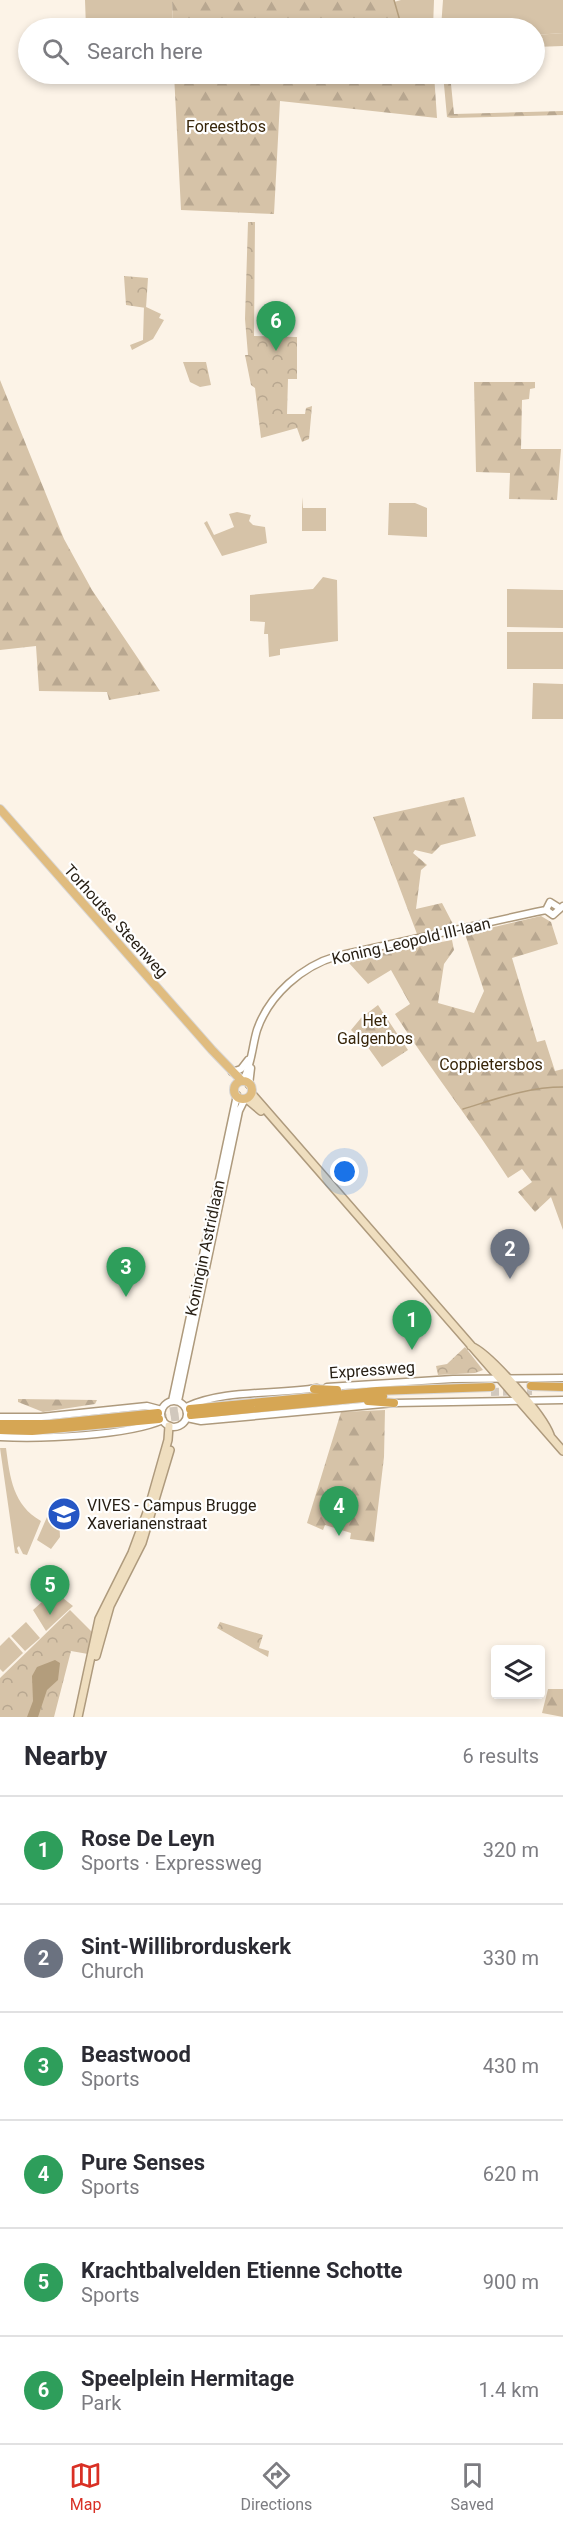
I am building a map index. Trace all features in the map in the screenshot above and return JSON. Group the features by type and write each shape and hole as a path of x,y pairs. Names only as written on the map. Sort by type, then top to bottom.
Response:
{"highway":[{"path":"563,1386 532,1389 563,1392"},
{"path":"314,1389 394,1403"},
{"name":"Expressweg","path":"188,1412 351,1396 491,1389"},
{"path":"0,1424 164,1419"},
{"path":"0,1430 41,1430 164,1419"}],"main road":[{"name":"Torhoutse Steenweg","path":"0,809 242,1082"},
{"name":"Torhoutse Steenweg","path":"212,1050 242,1082"},
{"path":"242,1082 237,1095 248,1099 258,1107 286,1136 563,1451"},
{"path":"242,1082 248,1099"},
{"path":"471,1346 508,1378 527,1400 551,1437"},
{"path":"80,1717 99,1619 132,1553 168,1440 164,1419"}],"street":[{"name":"Koning Leopold III-laan","path":"242,1082 261,1020 274,999 293,980 318,963 337,956 546,910 553,915 561,907"},
{"path":"232,1072 241,1069 251,1054"},
{"name":"Koningin Astridlaan","path":"218,1199 237,1095"},
{"name":"Koningin Astridlaan","path":"175,1401 218,1199 240,1108 248,1099"},
{"name":"Expressweg","path":"563,1378 386,1382 224,1397 199,1401 188,1412 201,1421 394,1403 563,1400"},
{"path":"0,1417 81,1413 147,1406 164,1419 182,1425 188,1412 175,1401 164,1419 149,1426 51,1437 0,1437"}],"green space":[{"path":"85,0 172,0 173,18 86,18"},
{"path":"172,0 394,0 399,18 173,18"},
{"path":"434,0 433,18 399,18 394,2"},
{"path":"443,0 563,0 563,33 545,34 545,18 442,18"},
{"path":"563,33 563,46 545,47 545,34"},
{"name":"Foreestbos","path":"175,84 435,84 437,118 280,101 274,214 181,210"},
{"path":"444,84 451,84 454,114 563,111 563,115 447,117"},
{"path":"248,222 255,222 254,336 297,337 297,379 288,379 287,414 305,414 306,408 312,406 309,439 302,442 297,428 261,438 255,388 251,385 245,355 248,355 245,319"},
{"path":"124,276 148,278 146,308 126,305"},
{"path":"144,306 161,314 159,318 164,320 153,339 132,350 130,345 143,340"},
{"path":"183,362 206,362 211,385 200,387 190,382"},
{"path":"0,380 64,539 92,590 160,691 109,700 107,692 39,691 36,646 0,650"},
{"path":"474,382 535,382 535,388 530,389 529,399 522,400 521,449 561,449 557,500 509,499 510,473 476,472"},
{"path":"302,497 303,508 326,508 326,531 302,531"},
{"path":"389,503 415,503 427,508 427,537 388,535"},
{"path":"237,512 251,515 249,521 253,525 265,527 267,543 222,556 204,523 207,521 214,535 234,527 229,514"},
{"path":"323,577 337,580 338,641 280,649 280,655 269,657 268,634 264,634 265,622 250,621 250,595 313,589"},
{"path":"507,589 563,590 563,628 507,627"},
{"path":"507,632 563,632 563,669 507,669"},
{"path":"533,683 563,684 563,719 532,719"},
{"path":"464,797 476,836 441,845 432,854 415,850 413,853 427,865 421,870 416,909 442,903 454,926 417,934 373,817"},
{"name":"Coppietersbos","path":"541,916 551,922 558,944 512,958 537,1042 545,1040 555,1071 563,1069 563,1230 551,1197 535,1212 518,1192 532,1182 522,1169 508,1178 395,1014 410,1004 391,970 368,984 349,963 351,959 452,940 454,950 444,964 438,1003 474,1013 484,991 465,934"},
{"name":"Het Galgenbos","path":"378,1005 408,1050 382,1067 367,1046 351,1030 361,1018"},
{"path":"465,1347 483,1370 475,1373 438,1375 436,1366 447,1364"},
{"path":"18,1399 97,1400 95,1404 43,1412 18,1402"},
{"path":"385,1410 384,1457 374,1542 350,1539 351,1533 325,1525 323,1530 307,1523 341,1412"},
{"path":"0,1448 6,1448 11,1480 19,1499 24,1507 41,1521 27,1555 23,1554 19,1546 17,1548 19,1554 15,1553"},
{"path":"59,1516 60,1537 51,1549 37,1540 47,1517"},
{"path":"54,1591 73,1606 46,1631 33,1610"},
{"path":"70,1610 92,1632 88,1654 71,1651 54,1717 0,1717 0,1678"},
{"path":"26,1622 40,1638 25,1651 11,1636"},
{"path":"220,1622 263,1635 259,1648 269,1651 268,1657 217,1628"},
{"path":"9,1637 23,1653 3,1672 0,1669 0,1646"},
{"path":"548,1689 563,1689 563,1717 542,1713"}],"shaded area":[{"path":"55,1660 60,1663 58,1680 47,1690 38,1717 27,1717 33,1701 32,1676 37,1667"}],"waterway":[{"path":"394,0 399,18"},
{"path":"463,1109 525,1091 563,1087"}],"tunnel":[{"path":"491,1392 532,1391"},
{"path":"158,1413 190,1409"},
{"path":"159,1419 191,1415"}],"place":[{"name":"Speelplein Hermitage","path":"276,351"},
{"name":"Sint-Willibrorduskerk","path":"510,1279"},
{"name":"Beastwood","path":"126,1297"},
{"name":"Rose De Leyn","path":"412,1350"},
{"name":"VIVES - Campus Brugge Xaverianenstraat","path":"64,1514"},
{"name":"Pure Senses","path":"339,1536"},
{"name":"Krachtbalvelden Etienne Schotte","path":"50,1615"}]}
